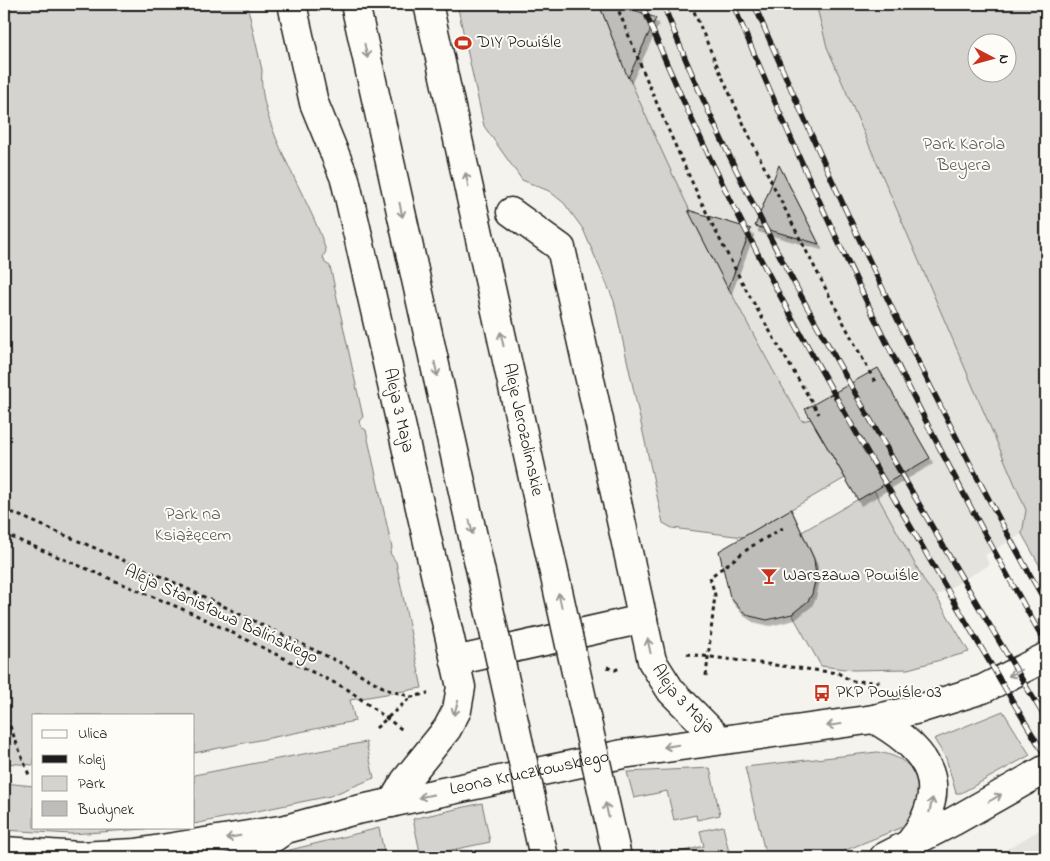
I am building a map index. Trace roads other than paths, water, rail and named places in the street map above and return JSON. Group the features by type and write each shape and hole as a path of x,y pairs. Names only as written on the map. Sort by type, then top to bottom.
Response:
{"main road":[{"name":"Aleja 3 Maja","path":"292,4 314,103 345,179 461,687 457,710 447,729 406,781 392,803"},
{"path":"355,4 544,857"},
{"name":"Aleje Jerozolimskie","path":"428,4 617,857"},
{"name":"Aleja 3 Maja","path":"511,212 562,248 652,662 671,691 720,739"},
{"path":"455,660 643,619"},
{"name":"Leona Kruczkowskiego","path":"4,851 80,856 136,853 286,828 392,803 623,754 874,719 919,709 984,688 1046,657"},
{"path":"874,719 899,733 929,770 934,793 930,812 895,852"},
{"path":"895,852 1046,768"},
{"path":"246,857 286,828"}],"railway":[{"path":"642,4 698,133 794,321 863,444 1046,757"},
{"path":"663,4 714,123 801,296 989,625 1046,719"},
{"path":"733,4 841,249 919,409 1002,566 1046,644"},
{"path":"754,4 821,157 928,382 966,457 1046,603"}],"place":[{"name":"DIY Powiśle","path":"463,43"},
{"name":"Warszawa Powiśle","path":"769,576"},
{"name":"PKP Powiśle 03","path":"822,693"}],"park label":[{"name":"Park Karola Beyera","path":"964,155"},
{"name":"Park na Książęcem","path":"193,525"}]}
